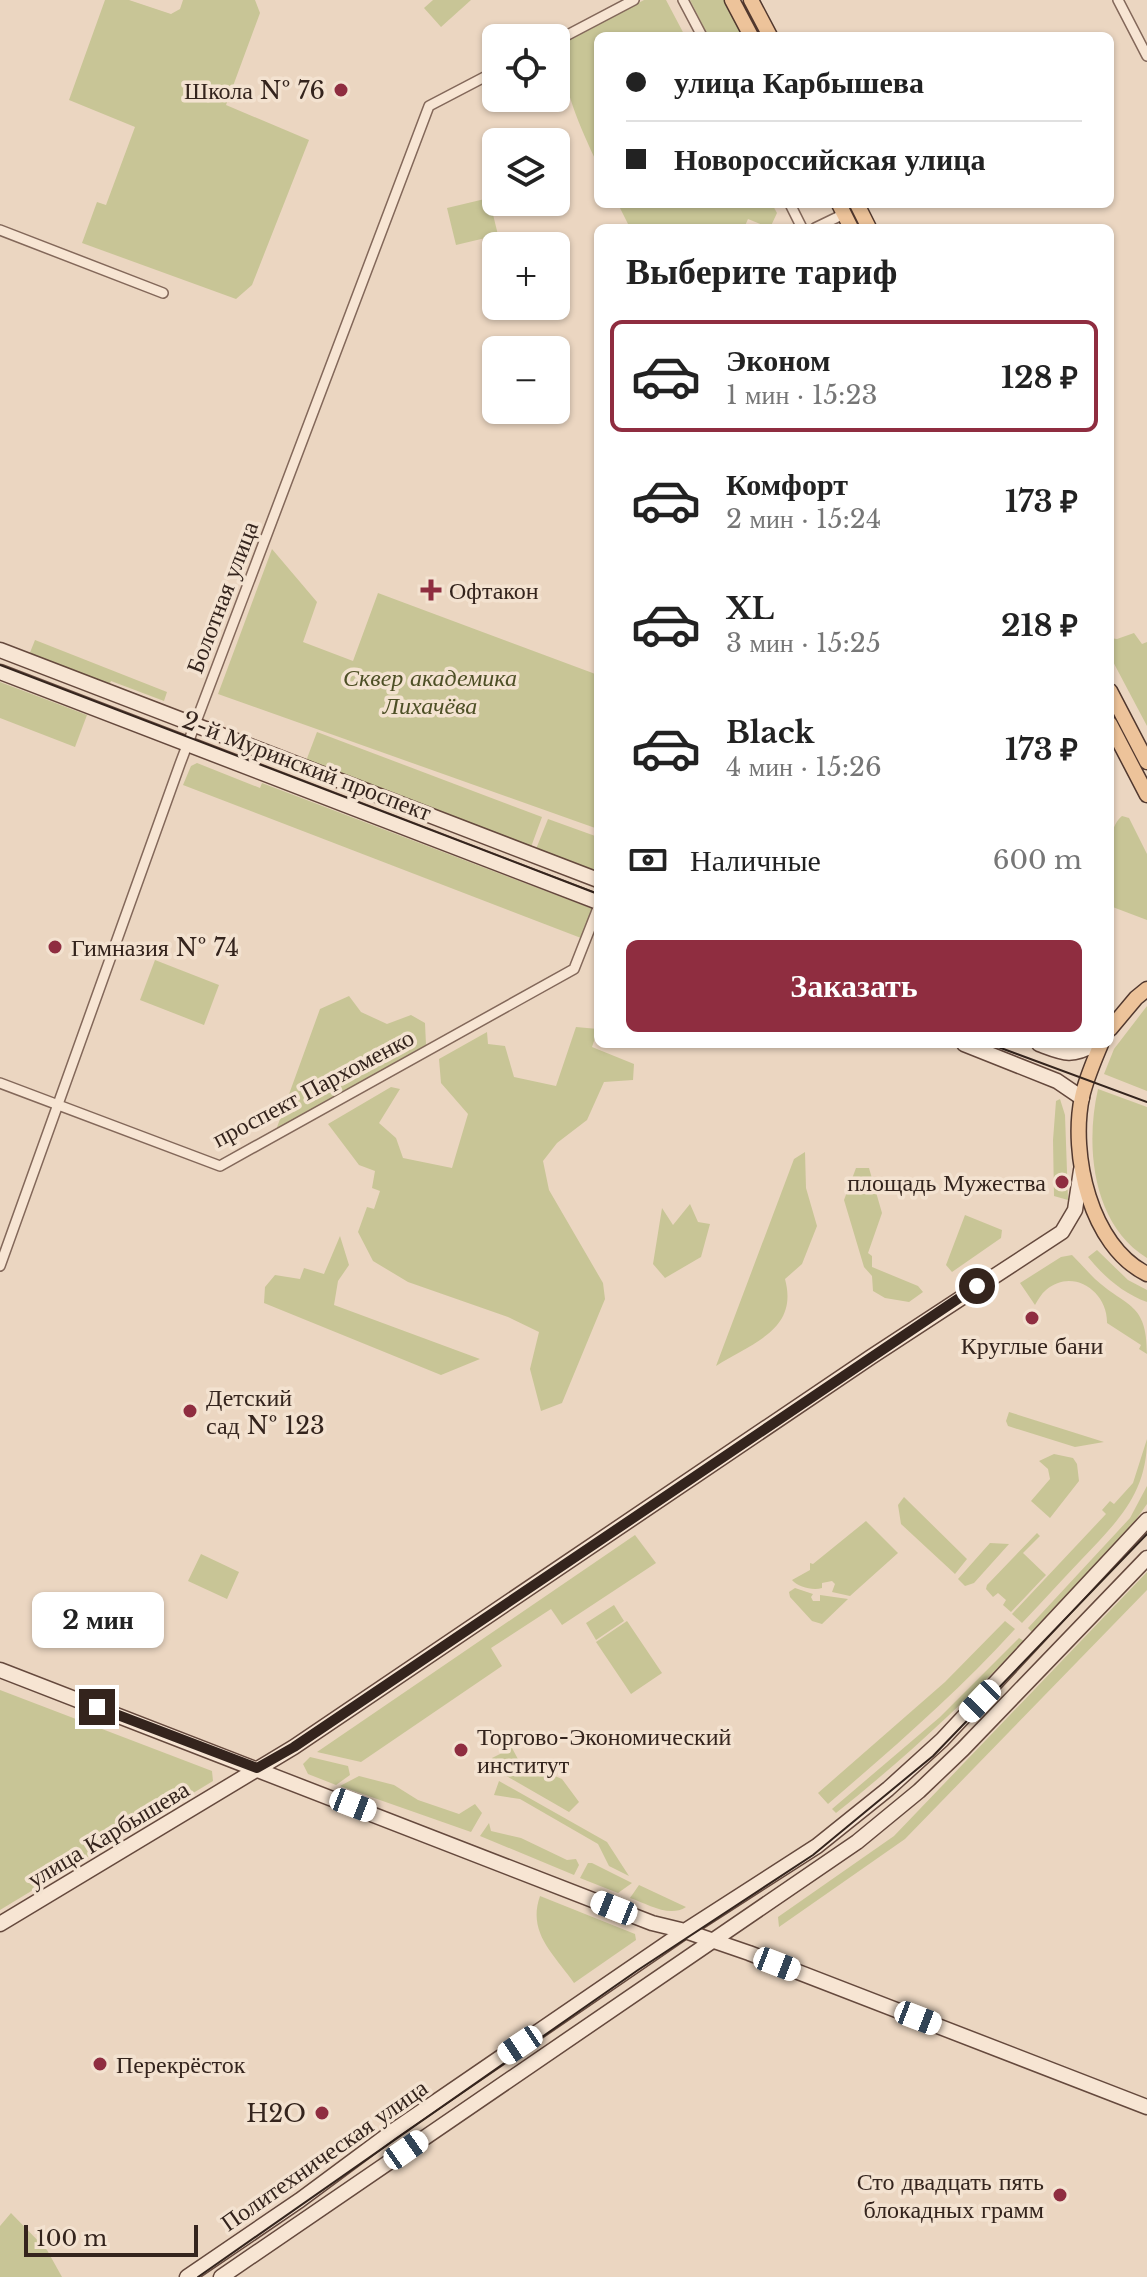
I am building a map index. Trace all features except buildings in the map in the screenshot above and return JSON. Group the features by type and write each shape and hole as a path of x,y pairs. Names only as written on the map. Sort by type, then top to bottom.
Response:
{"main road":[{"path":"732,0 749,32"},
{"path":"751,0 768,32"},
{"name":"2-й Муринский проспект","path":"0,650 594,878"},
{"name":"2-й Муринский проспект","path":"0,672 594,900"},
{"path":"1114,699 1147,762"},
{"path":"1114,732 1147,795"},
{"path":"1114,1024 1147,989"},
{"path":"974,1048 1057,1081 1082,1098"},
{"path":"1050,1048 1067,1054 1089,1048"},
{"path":"1097,1048 1082,1098 1079,1141 1081,1170 1103,1229 1127,1261 1147,1274"},
{"name":"улица Карбышева","path":"0,1924 294,1747 812,1396 1062,1232 1075,1210 1081,1170"},
{"name":"Политехническая улица","path":"187,2277 685,1931 817,1846 888,1789 942,1740 1147,1520"},
{"path":"1126,1543 1128,1557 1146,1560"},
{"name":"Политехническая улица","path":"221,2277 839,1856 919,1791 1015,1697 1146,1560"},
{"path":"0,1670 652,1923 716,1938 1147,2100"},
{"path":"716,1938 1147,2107"}],"street":[{"path":"570,34 634,0"},
{"path":"683,0 700,32"},
{"path":"1118,0 1147,56"},
{"name":"Болотная улица","path":"0,1266 188,743 429,106 482,78"},
{"path":"820,224 841,209"},
{"path":"0,230 163,293"},
{"name":"проспект Пархоменко","path":"0,1083 220,1166 574,969 594,918"}],"green space":[{"path":"105,0 129,0 171,14 180,9 183,0 255,0 260,13 226,105 309,140 252,285 236,299 82,243 97,202 106,205 135,127 69,100"},
{"path":"433,0 471,0 441,27 424,8"},
{"path":"644,0 666,0 683,32 594,32 594,157 570,95 570,40"},
{"path":"690,0 724,0 741,32 706,32"},
{"path":"482,200 482,216 493,216 497,232 482,232 482,239 456,245 447,208"},
{"path":"620,208 774,208 777,213 772,224 748,219 746,224 628,224"},
{"name":"Сквер академика Лихачёва","path":"272,549 317,602 303,642 353,661 378,593 594,674 594,828 218,694"},
{"path":"1134,633 1142,644 1147,642 1147,726 1114,664 1114,639"},
{"path":"35,640 167,692 164,701 111,681 109,685 29,655"},
{"path":"0,682 87,715 75,747 0,718"},
{"path":"317,732 542,817 531,847 306,761"},
{"path":"197,763 260,788 262,783 593,909 581,938 183,785 191,766"},
{"path":"1122,816 1129,818 1147,854 1147,920 1114,908 1116,823"},
{"path":"548,819 594,836 594,871 536,849"},
{"path":"155,960 219,985 204,1025 140,1000"},
{"path":"349,996 361,1012 387,1024 411,1015 425,1023 426,1045 276,1130 320,1009"},
{"path":"1147,1006 1147,1091 1104,1074 1114,1049"},
{"path":"576,1027 594,1029 592,1047 634,1064 633,1080 604,1082 587,1120 557,1143 543,1161 549,1190 603,1283 605,1299 562,1403 541,1411 530,1369 539,1332 508,1317 408,1282 373,1261 358,1232 367,1207 374,1209 380,1191 372,1188 375,1171 359,1165 328,1124 391,1087 400,1089 379,1123 396,1138 403,1158 452,1168 468,1114 441,1083 439,1059 487,1032 488,1044 505,1046 514,1077 556,1086"},
{"path":"1098,1089 1147,1107 1147,1258 1114,1225 1097,1182 1092,1135"},
{"path":"1060,1099 1065,1115 1068,1200 1054,1196 1053,1140 1056,1101"},
{"path":"805,1152 806,1188 817,1226 802,1264 785,1279 785,1311 769,1333 716,1366 794,1159"},
{"path":"856,1168 869,1168 882,1213 868,1253 872,1256 872,1267 918,1286 923,1292 909,1302 885,1298 873,1291 872,1276 864,1267 844,1200"},
{"path":"690,1204 698,1222 710,1224 701,1257 665,1278 653,1264 662,1208 673,1225"},
{"path":"965,1215 1002,1230 1001,1238 952,1272 946,1265"},
{"path":"340,1236 349,1265 338,1281 334,1305 480,1359 441,1375 264,1303 265,1287 275,1275 300,1279 304,1268 324,1274"},
{"path":"1097,1250 1128,1280 1147,1290 1147,1302 1114,1284 1100,1271 1088,1257"},
{"path":"1072,1255 1095,1279 1139,1315 1146,1337 1147,1354 1139,1349 1141,1345 1107,1323 1102,1302 1087,1286 1067,1281 1056,1284 1044,1292 1035,1305 1020,1283 1061,1257"},
{"path":"1009,1412 1104,1442 1075,1447 1008,1426"},
{"path":"1147,1439 1142,1476 1128,1506 1022,1623 1012,1614 1106,1514 1102,1510 1110,1501 1114,1504 1133,1483"},
{"path":"1054,1454 1073,1458 1079,1481 1050,1518 1031,1501 1050,1479 1048,1469 1039,1461"},
{"path":"1147,1486 1147,1504 1135,1521 1032,1632 1028,1628 1130,1518"},
{"path":"904,1497 967,1559 955,1574 901,1524 898,1505"},
{"path":"866,1521 898,1553 850,1596 832,1592 835,1584 832,1581 814,1589 792,1580 810,1570 810,1563 813,1564"},
{"path":"1037,1533 1040,1536 1023,1553 1046,1575 1011,1612 1003,1605 1006,1600 998,1593 993,1597 986,1589 987,1585"},
{"path":"635,1535 656,1563 562,1625 551,1609 491,1648 502,1666 361,1762 317,1752"},
{"path":"990,1543 1009,1544 974,1583 965,1586 958,1579"},
{"path":"201,1554 239,1572 227,1599 188,1581"},
{"path":"1147,1572 1147,1590 905,1839 779,1927 778,1917 894,1836"},
{"path":"795,1588 813,1594 813,1601 820,1601 820,1595 848,1599 822,1624 812,1621 790,1597 789,1592"},
{"path":"614,1605 624,1621 596,1640 586,1623"},
{"path":"627,1621 662,1673 631,1694 596,1642"},
{"path":"1005,1621 1015,1629 993,1653 924,1720 828,1804 818,1793 945,1682"},
{"path":"1019,1638 1024,1641 933,1730 836,1813 832,1809 940,1717"},
{"path":"0,1690 212,1771 213,1781 0,1910"},
{"path":"512,1748 519,1761 562,1779 579,1802 569,1812 503,1774 492,1758"},
{"path":"310,1757 348,1766 350,1775 336,1785 308,1774 303,1764"},
{"path":"359,1776 394,1785 418,1800 459,1814 475,1804 482,1813 471,1832 340,1786"},
{"path":"499,1781 607,1842 629,1876 609,1866 598,1844 520,1799 494,1795"},
{"path":"489,1823 491,1831 521,1838 567,1860 576,1859 579,1865 574,1875 480,1836"},
{"path":"588,1863 632,1883 618,1893 580,1878"},
{"path":"639,1885 686,1907 666,1911 630,1898"},
{"path":"540,1896 635,1934 636,1940 574,1983 540,1932 537,1909"},
{"path":"11,2213 47,2250 62,2277 0,2277 0,2226"}],"tram line":[{"path":"0,665 594,892"},
{"path":"1001,1048 1147,1102"},
{"path":"198,2277 638,1970 813,1855 933,1756 1147,1534"}],"place":[{"name":"Школа № 76","path":"341,90"},
{"name":"Офтакон","path":"431,590"},
{"name":"Гимназия № 74","path":"55,947"},
{"name":"площадь Мужества","path":"1062,1182"},
{"name":"Круглые бани","path":"1032,1318"},
{"name":"Детский сад № 123","path":"190,1411"},
{"name":"Торгово-Экономический институт","path":"461,1750"},
{"name":"Перекрёсток","path":"100,2064"},
{"name":"H2O","path":"322,2113"},
{"name":"Сто двадцать пять блокадных грамм","path":"1060,2195"}],"route":[{"path":"97,1707 257,1768 294,1747 423,1657 977,1286"}]}
